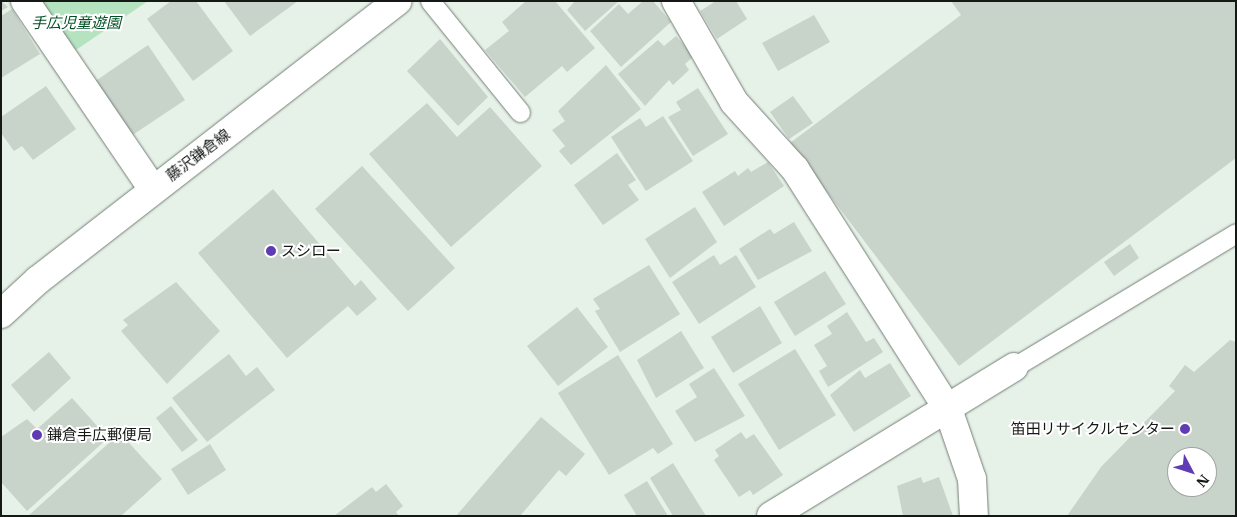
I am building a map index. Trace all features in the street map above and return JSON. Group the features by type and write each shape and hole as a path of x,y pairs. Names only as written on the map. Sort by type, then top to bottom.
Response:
{"street":[{"path":"25,1 153,189"},
{"name":"藤沢鎌倉線","path":"1,314 153,189 398,1"},
{"path":"676,1 734,102 795,169 948,408 972,479 974,516"},
{"path":"771,516 1014,367"}],"lane":[{"path":"430,1 520,112"},
{"path":"1014,367 1236,233"}],"green space":[{"name":"手広児童遊園","path":"35,1 148,1 70,54"}],"building":[{"path":"1,1 8,7 1,11"},
{"path":"171,1 196,1 233,51 193,81 147,19"},
{"path":"224,1 298,1 250,36"},
{"path":"526,1 555,1 595,48 567,72 562,66 525,97 485,50 509,31 502,22"},
{"path":"575,1 619,1 585,31 567,10"},
{"path":"643,1 653,1 671,22 621,67 590,31 619,4 628,14"},
{"path":"716,1 736,1 747,19 717,39 700,11"},
{"path":"951,1 1236,1 1236,158 959,366 790,143 961,15"},
{"path":"12,9 40,54 1,78 1,16"},
{"path":"814,15 830,42 778,71 762,43"},
{"path":"676,36 694,56 685,64 689,70 673,85 669,80 645,106 618,74 658,40 664,46"},
{"path":"440,39 488,97 458,126 407,71"},
{"path":"148,45 185,100 131,136 94,82"},
{"path":"606,65 641,109 571,165 559,151 565,146 552,130 565,121 558,111"},
{"path":"46,86 76,129 33,160 22,146 14,151 1,133 1,117"},
{"path":"698,88 728,134 693,156 668,117 681,110 676,102"},
{"path":"793,96 813,123 789,139 770,112"},
{"path":"427,103 457,137 490,107 542,166 451,247 369,154"},
{"path":"663,116 693,161 646,191 611,137 640,118 646,127"},
{"path":"617,153 636,180 628,185 639,200 603,225 574,185"},
{"path":"768,162 784,186 724,226 702,192 735,171 738,176 748,168 751,172"},
{"path":"362,166 455,268 408,311 315,209"},
{"path":"273,189 355,286 361,280 377,299 357,316 348,306 287,358 198,253"},
{"path":"695,207 717,242 670,278 645,239"},
{"path":"794,222 812,251 758,280 739,249 770,229 774,234"},
{"path":"1130,244 1139,258 1114,276 1104,262"},
{"path":"714,255 720,265 736,255 756,287 699,324 672,282"},
{"path":"649,265 680,314 620,352 595,311 600,309 593,299"},
{"path":"825,271 846,304 795,336 774,302"},
{"path":"176,282 220,331 167,384 121,331 128,325 123,320"},
{"path":"760,306 782,343 733,373 711,337"},
{"path":"577,307 608,347 558,386 527,346"},
{"path":"847,312 866,342 874,338 883,352 828,387 819,371 827,366 814,345 832,334 827,326"},
{"path":"681,331 704,368 656,398 637,360"},
{"name":"笛田リサイクルセンター","path":"1230,340 1236,342 1236,516 1067,516 1101,467 1175,391 1169,386 1185,365 1194,372"},
{"path":"795,349 836,415 779,450 738,384"},
{"path":"49,352 71,378 34,412 11,385"},
{"path":"229,354 246,376 257,367 275,390 207,442 172,398"},
{"path":"618,355 673,444 658,454 653,448 609,475 558,393"},
{"path":"890,363 911,396 854,432 830,395 860,370 865,378"},
{"path":"714,368 745,416 695,442 675,411 697,397 689,384"},
{"path":"72,398 108,438 27,511 1,482 1,437 27,419 37,429"},
{"path":"171,406 198,440 182,452 156,418"},
{"path":"541,417 585,454 566,476 559,470 520,516 456,516"},
{"path":"741,432 746,439 754,434 783,475 753,495 750,490 739,497 714,460 719,456 715,450"},
{"path":"120,433 162,479 121,516 28,516"},
{"path":"210,444 226,470 188,495 171,469"},
{"path":"673,463 706,516 673,516 650,478"},
{"path":"921,477 923,483 939,477 953,516 903,516 897,486"},
{"path":"647,481 668,516 637,516 624,495"},
{"path":"386,484 403,506 396,512 399,516 334,516 372,487 376,492"}],"place":[{"name":"スシロー","path":"271,251"},
{"name":"笛田リサイクルセンター","path":"1185,429"},
{"name":"鎌倉手広郵便局","path":"37,435"}]}
